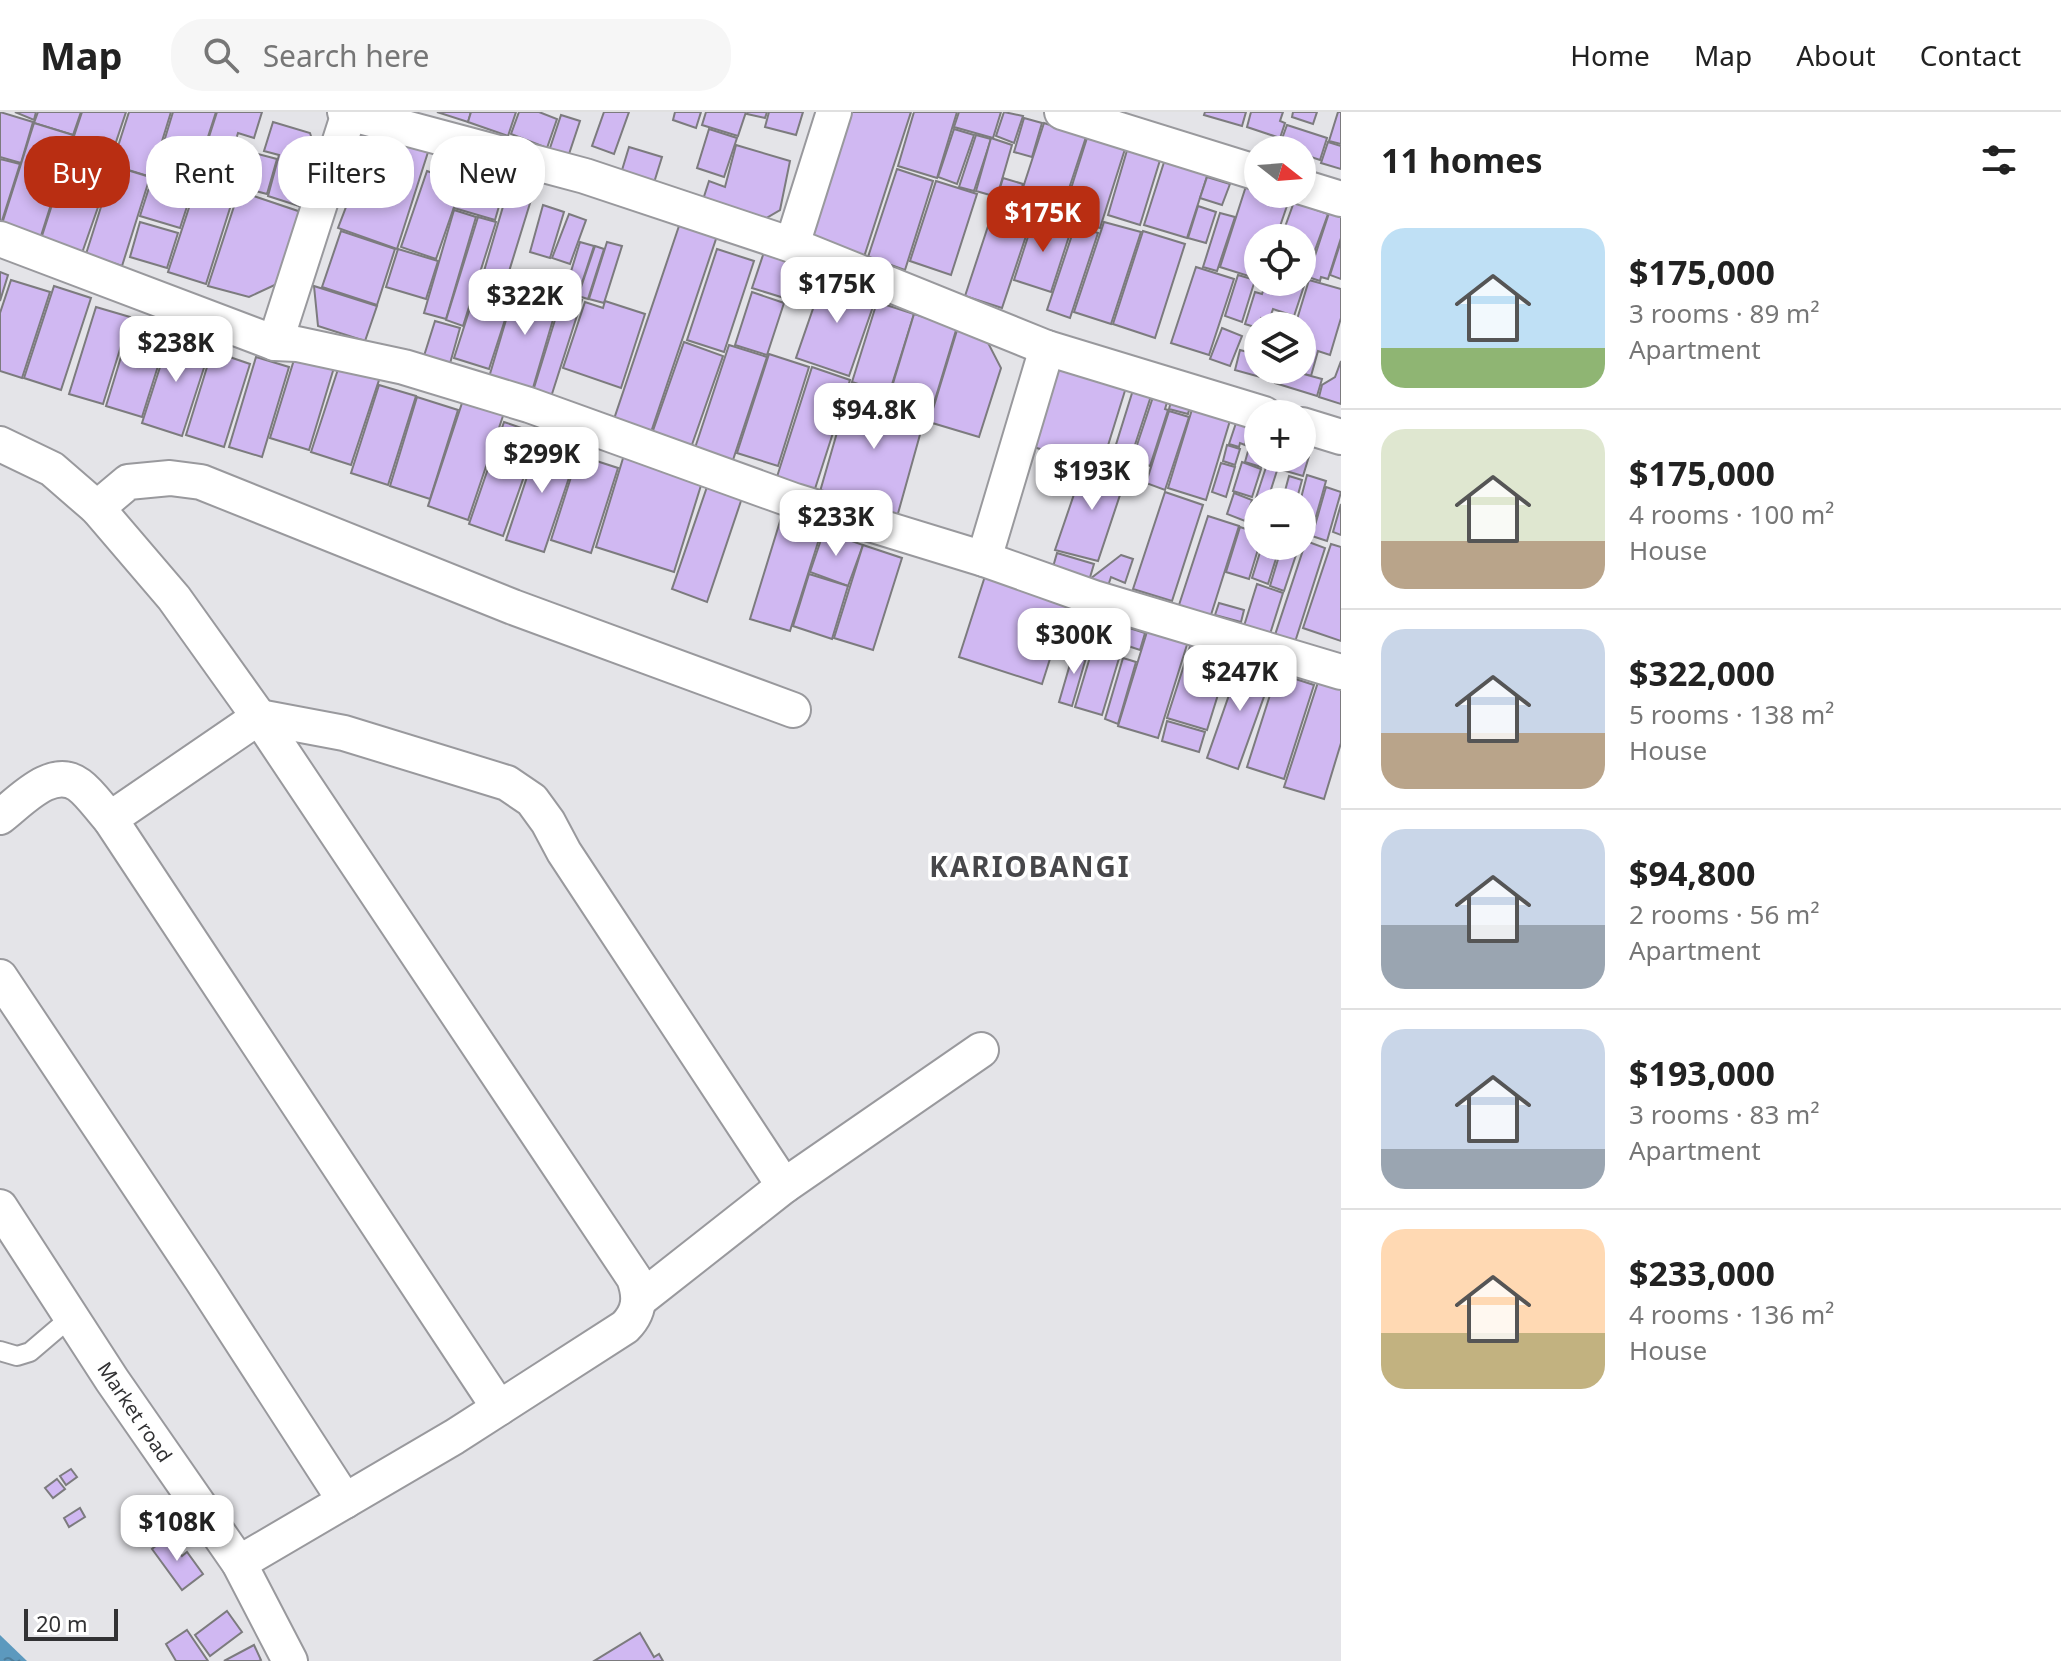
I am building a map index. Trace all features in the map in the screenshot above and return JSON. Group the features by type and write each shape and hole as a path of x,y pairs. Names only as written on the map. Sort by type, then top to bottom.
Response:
{"street":[{"path":"792,245 834,112"},
{"path":"1062,112 1244,169"},
{"path":"275,343 347,113 585,176 792,245 1047,348 1244,408"},
{"path":"1316,191 1341,199"},
{"path":"0,239 275,343 297,344 404,367 529,405 795,501 984,559 1094,598 1341,672"},
{"path":"984,559 1047,348"},
{"path":"1316,429 1341,437"},
{"path":"0,444 52,469 97,508 174,598 259,717 634,1278 639,1300 638,1311 625,1327 499,1408 239,1563"},
{"path":"97,508 128,482 170,478 201,482 513,607 793,710"},
{"path":"110,819 259,717 344,733 507,783 532,800 784,1186"},
{"path":"0,817 39,786 66,779 78,785 110,819 499,1408"},
{"path":"0,977 345,1501"},
{"path":"639,1300 784,1186 981,1050"},
{"name":"Market road","path":"0,1207 239,1563 290,1661"}],"lane":[{"path":"0,1351 17,1356 30,1352 71,1317"}],"water":[{"path":"0,1635 27,1661 0,1661"}],"building":[{"path":"0,112 33,122 29,136 24,136 21,163 0,157"},
{"path":"15,112 36,112 34,120"},
{"path":"38,112 81,112 73,135 34,123"},
{"path":"82,112 126,112 118,136 74,136"},
{"path":"129,112 171,112 164,136 146,136 146,175 130,171 130,136 121,136"},
{"path":"173,112 216,112 208,136 166,136"},
{"path":"217,112 262,112 255,136 238,133 237,136 209,136"},
{"path":"437,112 471,112 468,122"},
{"path":"471,112 516,112 508,136 468,122"},
{"path":"519,112 539,112 557,119 547,148 545,136 511,134"},
{"path":"604,112 629,112 614,154 592,146"},
{"path":"675,112 701,112 696,128 673,120"},
{"path":"706,112 746,112 738,136 702,125"},
{"path":"748,112 767,112 765,118"},
{"path":"769,112 803,112 796,135 765,127"},
{"path":"843,112 911,112 864,257 803,237"},
{"path":"914,112 957,112 937,178 898,166"},
{"path":"959,112 1001,112 993,138 954,127"},
{"path":"1004,112 1023,116 1014,143 996,136"},
{"path":"1205,112 1246,112 1242,126 1204,115"},
{"path":"1251,112 1283,112 1280,121 1285,123 1281,136 1247,127"},
{"path":"1293,112 1317,112 1313,124 1292,117"},
{"path":"1338,112 1341,112 1341,144 1329,141"},
{"path":"561,115 580,121 568,157 549,151"},
{"path":"1024,118 1042,123 1032,157 1014,152"},
{"path":"273,122 310,133 311,136 278,136 278,155 264,151"},
{"path":"34,123 73,135 73,136 30,136"},
{"path":"1044,123 1086,137 1060,216 1018,203"},
{"path":"1287,125 1327,138 1320,160 1316,159 1316,136 1283,136"},
{"path":"709,129 737,138 724,177 697,168"},
{"path":"954,129 974,135 957,184 938,177"},
{"path":"976,135 991,139 974,191 959,187"},
{"path":"991,138 1012,145 997,197 976,191"},
{"path":"1087,138 1125,149 1100,228 1062,217"},
{"path":"1328,142 1341,146 1341,169 1321,163"},
{"path":"736,145 790,161 780,210 751,227 700,209 709,181 725,187"},
{"path":"414,146 429,149 414,196"},
{"path":"629,147 662,157 652,189 619,180"},
{"path":"1128,147 1161,157 1140,225 1108,215"},
{"path":"24,155 24,208 50,208 40,239 1,227"},
{"path":"262,155 277,159 267,194 262,193"},
{"path":"1166,156 1209,170 1187,238 1144,225"},
{"path":"0,159 20,164 0,227"},
{"path":"278,159 278,199 268,196"},
{"path":"897,169 933,181 905,270 868,257"},
{"path":"130,171 146,176 146,190 122,266 86,254 101,208 130,208"},
{"path":"427,171 430,172 430,208 454,208 436,259 401,247"},
{"path":"1207,177 1230,184 1222,205 1200,198"},
{"path":"1003,178 1023,184 1016,205 997,198"},
{"path":"936,181 977,194 951,275 910,261"},
{"path":"1244,192 1244,208 1286,208 1281,224 1244,224 1244,275 1220,267"},
{"path":"146,197 146,208 187,208 180,228 140,216"},
{"path":"262,199 278,204 278,208 301,212 279,283 249,297 208,286 233,208 262,208"},
{"path":"996,202 1033,215 1002,308 965,296"},
{"path":"545,206 564,212 550,258 530,252 542,208"},
{"path":"1198,206 1216,212 1206,243 1188,238"},
{"path":"51,208 98,208 82,253 41,239"},
{"path":"189,208 230,208 206,284 168,272"},
{"path":"346,208 410,208 397,249 338,228"},
{"path":"454,208 498,208 495,220"},
{"path":"503,208 529,208 507,278 484,271"},
{"path":"1292,208 1311,208 1328,214 1316,247 1316,224 1286,224"},
{"path":"454,210 476,217 446,319 424,313"},
{"path":"1220,213 1235,217 1217,271 1203,267"},
{"path":"1329,213 1341,217 1341,238 1328,279 1316,280 1316,253"},
{"path":"569,214 586,220 570,264 552,258"},
{"path":"1035,215 1072,227 1051,292 1014,280"},
{"path":"478,217 496,222 463,326 446,320"},
{"path":"681,220 718,233 648,441 611,428"},
{"path":"140,222 178,233 167,268 130,257"},
{"path":"1104,222 1141,232 1111,324 1074,312"},
{"path":"1075,226 1098,233 1070,318 1047,310"},
{"path":"341,231 395,249 377,305 322,287"},
{"path":"1143,231 1185,244 1155,338 1113,324"},
{"path":"1341,241 1341,279 1330,275"},
{"path":"580,242 594,246 578,295 565,291"},
{"path":"607,242 622,246 604,303 589,299"},
{"path":"595,246 604,249 588,299 578,296"},
{"path":"398,249 438,261 426,299 386,287"},
{"path":"717,249 754,261 724,352 687,340"},
{"path":"765,249 822,267 810,306 752,288"},
{"path":"1196,267 1234,279 1209,355 1171,343"},
{"path":"482,271 517,283 489,369 454,358"},
{"path":"0,272 8,275 0,301"},
{"path":"825,274 878,292 849,376 796,358"},
{"path":"1238,275 1244,277 1244,296 1250,296 1242,322 1225,316"},
{"path":"519,276 562,289 530,398 487,384"},
{"path":"11,280 50,292 22,378 0,371 0,313"},
{"path":"1316,282 1341,289 1341,318 1330,355 1318,351 1316,358 1316,312 1299,312 1304,296 1316,296"},
{"path":"54,286 91,298 61,390 24,378"},
{"path":"314,286 377,306 365,341 318,326"},
{"path":"752,292 784,303 767,355 735,345"},
{"path":"563,294 582,300 551,397 533,391"},
{"path":"1254,296 1301,296 1295,312 1273,309 1272,312 1249,312"},
{"path":"605,301 645,314 621,388 563,368 585,302 603,308"},
{"path":"877,302 914,314 889,394 852,382"},
{"path":"96,307 130,317 103,404 69,394"},
{"path":"914,314 957,327 934,403 891,390"},
{"path":"131,321 141,324 134,344 123,341"},
{"path":"435,321 460,328 449,367 423,359"},
{"path":"144,323 169,331 142,417 106,406 125,344 137,348"},
{"path":"958,327 984,335 1001,368 979,437 929,422"},
{"path":"1222,328 1242,336 1230,366 1210,359"},
{"path":"171,333 211,346 182,436 142,423"},
{"path":"684,342 723,356 688,456 649,442"},
{"path":"729,345 767,357 730,469 692,457"},
{"path":"297,350 336,361 309,450 270,438"},
{"path":"1240,350 1244,351 1244,372 1235,370"},
{"path":"212,351 250,364 224,447 186,435"},
{"path":"769,354 809,367 778,466 737,453"},
{"path":"1051,356 1128,381 1101,468 1024,444"},
{"path":"256,357 289,367 262,457 229,447"},
{"path":"341,360 381,374 351,465 311,452"},
{"path":"1341,361 1341,404 1319,397 1322,385 1335,377"},
{"path":"812,367 850,380 813,495 775,483"},
{"path":"1316,377 1322,379 1317,396 1278,384 1316,384"},
{"path":"851,384 928,406 897,517 819,495"},
{"path":"379,385 416,396 388,485 351,473"},
{"path":"1133,390 1151,396 1131,457 1114,451"},
{"path":"1154,394 1168,399 1165,409 1168,410 1150,466 1132,460"},
{"path":"417,397 458,410 430,499 390,486"},
{"path":"464,397 505,410 468,520 428,506"},
{"path":"1172,398 1191,403 1188,414 1169,409"},
{"path":"1194,403 1232,414 1206,500 1168,488"},
{"path":"1169,411 1189,417 1165,490 1146,483"},
{"path":"504,422 539,434 503,536 469,524"},
{"path":"1236,423 1244,426 1244,445 1240,443 1239,447 1229,444"},
{"path":"540,438 578,451 544,552 506,540"},
{"path":"1227,445 1240,449 1235,465 1223,461"},
{"path":"578,455 618,468 591,553 551,540"},
{"path":"624,455 703,479 674,572 596,547"},
{"path":"1242,462 1244,472 1260,472 1255,488 1244,488 1244,494 1233,491"},
{"path":"1221,463 1235,467 1226,497 1212,492"},
{"path":"1084,465 1102,470 1103,465 1128,471 1098,561 1055,550"},
{"path":"1264,472 1277,472 1271,488 1259,488"},
{"path":"1307,475 1326,481 1316,517 1316,488 1304,488"},
{"path":"1289,476 1302,480 1300,488 1286,488"},
{"path":"708,484 743,495 707,602 672,589"},
{"path":"1326,487 1341,492 1327,541 1316,537 1316,522"},
{"path":"1165,492 1203,505 1172,601 1133,589"},
{"path":"1234,493 1244,497 1244,521 1227,514"},
{"path":"1341,504 1341,535 1333,532"},
{"path":"785,505 826,517 790,631 750,619"},
{"path":"1208,516 1239,526 1210,618 1178,608"},
{"path":"1240,527 1244,528 1244,560 1255,560 1249,579 1226,572"},
{"path":"824,531 863,545 848,586 810,572"},
{"path":"1331,544 1341,547 1341,641 1303,628"},
{"path":"863,545 902,558 873,650 834,638"},
{"path":"1316,545 1325,548 1295,642 1275,635 1300,560 1316,560"},
{"path":"1057,553 1094,564 1088,584 1053,567"},
{"path":"1121,555 1133,559 1125,583 1111,577 1108,586 1090,579"},
{"path":"1258,560 1276,560 1268,584 1252,578"},
{"path":"1278,560 1294,560 1284,591 1270,586"},
{"path":"986,573 1069,599 1042,684 959,657"},
{"path":"809,574 848,586 832,639 793,626"},
{"path":"1257,584 1283,593 1270,634 1244,626"},
{"path":"1219,603 1244,610 1241,622 1215,615"},
{"path":"1095,616 1112,622 1107,642 1089,637"},
{"path":"1150,622 1190,635 1158,738 1118,726"},
{"path":"1123,626 1145,633 1140,650 1113,641 1116,630 1122,632"},
{"path":"1195,631 1234,643 1207,730 1167,718"},
{"path":"1075,647 1088,651 1072,706 1059,702"},
{"path":"1093,647 1120,655 1102,715 1075,707"},
{"path":"1123,658 1136,662 1118,724 1105,719"},
{"path":"1242,658 1274,669 1238,769 1207,758"},
{"path":"1277,673 1314,685 1284,779 1247,767"},
{"path":"1320,676 1341,683 1341,743 1324,799 1284,787"},
{"path":"1167,721 1205,732 1199,752 1162,741"},
{"path":"71,1469 77,1477 66,1485 60,1476"},
{"path":"57,1479 65,1489 53,1498 45,1488"},
{"path":"80,1508 85,1517 69,1527 64,1518"},
{"path":"168,1536 182,1556 187,1552 203,1574 182,1590 152,1549"},
{"path":"227,1611 242,1632 210,1656 195,1635"},
{"path":"187,1630 208,1661 176,1661 166,1644"},
{"path":"640,1633 654,1657 659,1654 663,1661 594,1661"},
{"path":"254,1645 261,1660 224,1661"}],"district":[{"name":"KARIOBANGI","path":"1030,866"}]}
